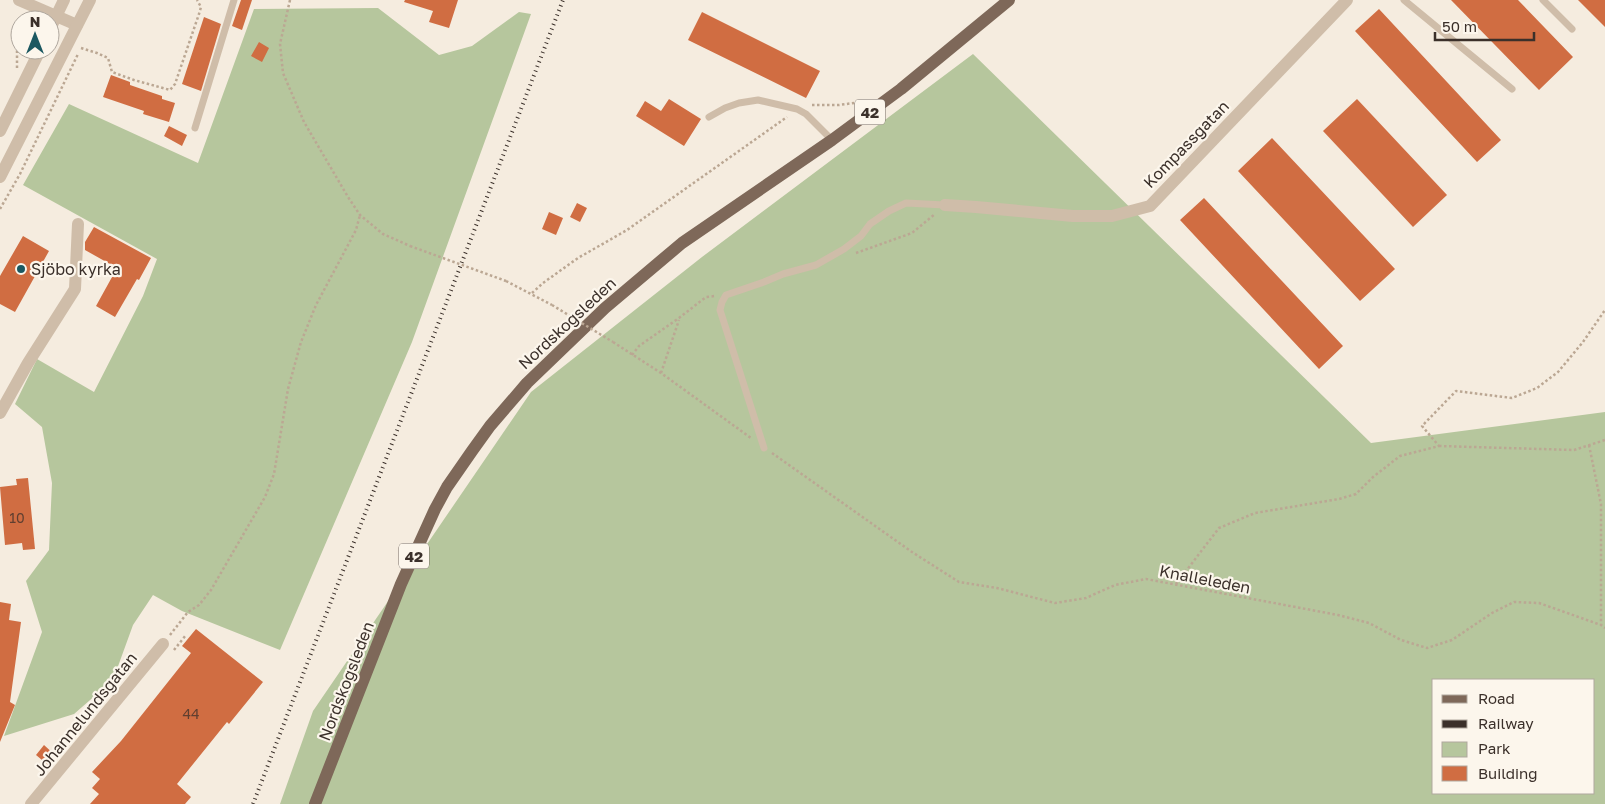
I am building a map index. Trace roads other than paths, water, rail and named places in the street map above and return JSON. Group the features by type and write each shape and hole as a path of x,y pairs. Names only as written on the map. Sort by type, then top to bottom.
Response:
{"main road":[{"name":"Nordskogsleden","path":"315,804 401,584 435,509 447,486 490,426 527,383 605,308 682,243 832,140 901,89 1009,0"}],"street":[{"path":"19,0 42,10"},
{"path":"0,177 90,0"},
{"name":"Kompassgatan","path":"945,205 1073,216 1112,216 1150,206 1347,0"},
{"path":"60,18 77,25"},
{"path":"0,131 35,60"},
{"path":"0,414 53,322 75,289 78,224"},
{"name":"Johannelundsgatan","path":"31,804 163,644"}],"lane":[{"path":"194,128 234,0"},
{"path":"1404,0 1512,90"},
{"path":"1543,0 1572,30"},
{"path":"710,117 725,108 739,103 758,100 797,109 806,114 832,140"},
{"path":"764,448 720,310 726,295 783,274 816,265 844,249 861,236 870,224 889,211 906,203 945,205"}],"railway":[{"path":"253,804 563,0"}],"place":[{"name":"Sjöbo kyrka","path":"21,269"}]}
